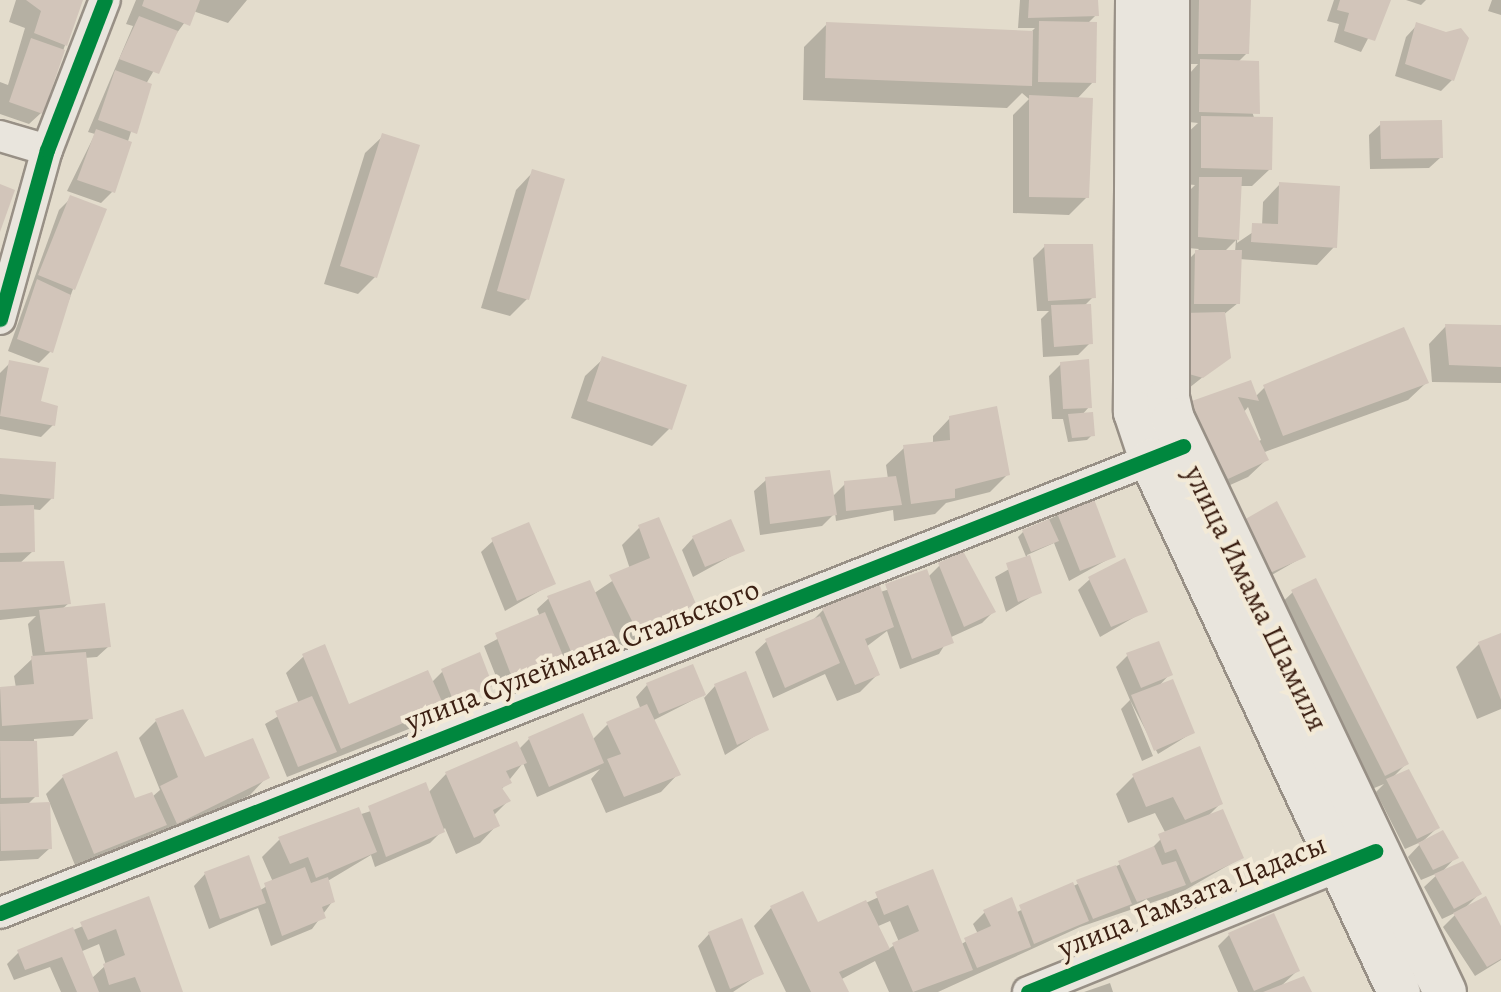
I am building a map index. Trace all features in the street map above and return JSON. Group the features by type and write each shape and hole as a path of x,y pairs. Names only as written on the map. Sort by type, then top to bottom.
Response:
{"main road":[{"name":"улица Имама Шамиля","path":"1137,0 1135,412 1167,453 1376,851 1445,992"},
{"name":"улица Имама Шамиля","path":"1168,0 1167,453 1399,992"}],"street":[{"path":"0,319 47,150 104,0"},
{"path":"0,136 47,150"},
{"name":"улица Сулеймана Стальского","path":"0,913 1167,453"},
{"name":"улица Гамзата Цадасы","path":"1028,992 1376,851"}],"building":[{"path":"26,0 83,0 67,46 34,33 41,11"},
{"path":"144,0 200,0 190,26 142,6"},
{"path":"1029,0 1098,0 1099,16 1028,18"},
{"path":"1199,0 1251,0 1249,54 1198,54"},
{"path":"1340,0 1391,0 1375,41 1344,31 1349,13 1337,10"},
{"path":"139,16 178,31 159,74 119,59"},
{"path":"1039,21 1097,22 1096,83 1038,82"},
{"path":"826,22 1033,31 1032,86 825,78"},
{"path":"1416,22 1446,32 1461,28 1469,38 1454,81 1405,64"},
{"path":"31,38 65,50 43,114 9,102"},
{"path":"1200,59 1259,61 1260,114 1199,112"},
{"path":"115,70 152,84 137,134 98,120"},
{"path":"1029,95 1093,98 1089,198 1029,197"},
{"path":"1201,116 1273,117 1272,170 1201,168"},
{"path":"1442,120 1443,158 1381,159 1380,121"},
{"path":"96,129 132,142 115,193 77,180"},
{"path":"382,133 420,145 377,278 340,266"},
{"path":"532,169 565,179 529,300 497,291"},
{"path":"1199,177 1242,177 1239,240 1198,237"},
{"path":"1279,182 1340,186 1337,248 1251,242 1252,223 1278,224"},
{"path":"0,184 15,190 0,232"},
{"path":"70,195 107,209 75,290 38,275"},
{"path":"1044,244 1093,244 1096,298 1048,301"},
{"path":"1195,250 1242,250 1240,304 1194,304"},
{"path":"37,279 71,295 53,353 17,339"},
{"path":"1091,304 1093,344 1054,347 1051,305"},
{"path":"1225,312 1231,358 1203,378 1178,371 1182,313"},
{"path":"1445,324 1501,325 1501,367 1449,365"},
{"path":"1404,327 1429,383 1283,436 1263,385"},
{"path":"602,356 687,385 672,430 587,401"},
{"path":"1089,359 1092,408 1063,409 1060,362"},
{"path":"9,360 49,368 41,401 58,406 55,426 0,416"},
{"path":"1251,380 1259,401 1238,397 1269,460 1228,479 1189,402"},
{"path":"997,406 1010,475 955,489 955,498 911,504 903,445 950,440 949,416"},
{"path":"1093,412 1095,436 1072,438 1068,414"},
{"path":"0,458 56,462 54,499 0,494"},
{"path":"830,470 837,515 770,524 765,477"},
{"path":"896,476 902,505 846,511 844,481"},
{"path":"1094,499 1116,557 1080,571 1057,513"},
{"path":"1277,501 1306,557 1270,573 1242,521"},
{"path":"34,505 35,552 0,553 0,506"},
{"path":"659,517 696,604 638,633 609,575 650,558 638,525"},
{"path":"731,519 745,551 705,567 692,536"},
{"path":"1049,519 1059,541 1031,552 1022,530"},
{"path":"529,522 556,584 517,601 491,538"},
{"path":"963,551 996,612 964,627 938,563"},
{"path":"1030,555 1042,593 1018,602 1006,563"},
{"path":"1125,558 1148,612 1111,627 1088,577"},
{"path":"64,561 71,604 0,610 0,562"},
{"path":"927,569 954,643 912,659 885,584"},
{"path":"1316,578 1409,764 1385,776 1291,590"},
{"path":"590,580 615,637 572,654 547,596"},
{"path":"879,583 894,627 865,639 880,675 855,685 822,608"},
{"path":"105,603 111,647 45,652 39,610"},
{"path":"545,612 564,658 513,680 495,633"},
{"path":"820,616 840,663 785,688 765,639"},
{"path":"1501,633 1501,700 1478,642"},
{"path":"1159,641 1173,675 1141,688 1126,653"},
{"path":"325,644 349,704 428,670 444,706 341,749 302,654"},
{"path":"86,652 93,719 2,726 0,687 34,684 31,656"},
{"path":"480,652 493,686 454,703 441,669"},
{"path":"693,664 706,695 659,714 646,683"},
{"path":"746,671 769,730 737,745 714,684"},
{"path":"1173,679 1195,733 1154,751 1131,695"},
{"path":"312,696 337,752 298,767 275,711"},
{"path":"647,704 681,775 624,797 607,759 621,754 606,722"},
{"path":"183,709 205,757 253,738 270,778 177,824 160,786 178,777 155,719"},
{"path":"583,713 604,763 549,787 528,737"},
{"path":"0,741 37,741 39,797 1,798"},
{"path":"517,741 527,763 506,771 512,783 502,788 511,801 493,810 500,826 474,838 445,772"},
{"path":"1200,746 1223,804 1185,820 1173,797 1146,807 1132,774"},
{"path":"117,751 135,798 152,792 167,825 94,854 62,775"},
{"path":"1409,769 1440,828 1417,839 1386,779"},
{"path":"426,782 445,832 386,857 368,806"},
{"path":"50,802 52,849 1,851 0,804"},
{"path":"359,807 377,852 316,878 308,857 290,864 278,837"},
{"path":"1223,809 1244,858 1191,883 1176,849 1165,853 1158,834"},
{"path":"1443,830 1459,858 1433,870 1418,843"},
{"path":"1154,846 1162,865 1176,861 1186,885 1137,902 1118,861"},
{"path":"249,855 266,903 220,919 204,872"},
{"path":"1463,861 1482,894 1454,909 1434,874"},
{"path":"1116,865 1132,904 1093,919 1076,880"},
{"path":"305,867 311,883 328,877 335,902 322,907 326,918 282,936 264,883"},
{"path":"933,869 973,970 913,992 892,943 919,931 908,905 884,915 875,892"},
{"path":"1073,882 1089,921 1034,944 1019,905"},
{"path":"803,891 818,922 866,900 890,949 839,972 849,992 811,992 770,906"},
{"path":"149,896 183,992 141,992 135,977 109,985 103,964 125,955 116,929 88,940 80,922"},
{"path":"1486,896 1501,926 1501,959 1487,967 1453,913"},
{"path":"1012,897 1031,947 977,968 964,938 991,926 983,910"},
{"path":"1274,913 1300,971 1254,991 1228,933"},
{"path":"742,918 764,974 730,989 708,932"},
{"path":"73,927 99,992 77,992 62,957 25,970 17,950"},
{"path":"1304,976 1312,992 1263,992"}],"cycle path":[{"path":"0,319 47,150 105,0"},
{"path":"0,913 1183,446"},
{"path":"1028,992 1376,851"}]}
